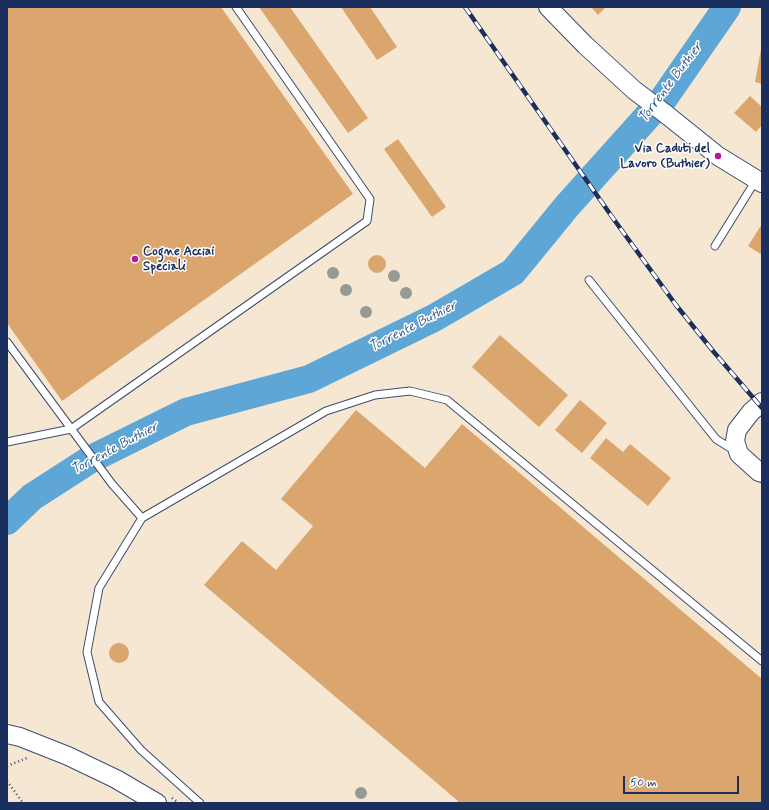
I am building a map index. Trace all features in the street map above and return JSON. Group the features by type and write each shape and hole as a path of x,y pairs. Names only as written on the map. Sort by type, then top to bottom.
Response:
{"street":[{"path":"548,7 585,45 634,90 718,156 759,182"},
{"path":"762,402 751,412 737,430 736,441 739,454 762,473"},
{"path":"7,734 20,737 68,756 116,778 157,803"}],"lane":[{"path":"7,442 71,430 367,221 370,199 236,7"},
{"path":"715,246 759,182"},
{"path":"589,280 716,439 739,454"},
{"path":"7,342 112,484 142,518"},
{"path":"200,803 141,750 99,702 87,652 99,588 142,518 326,411 375,395 410,391 447,400 762,661"}],"path":[{"path":"7,781 23,803"}],"building":[{"name":"Cogne Acciai Speciali","path":"7,7 221,7 353,194 62,401 7,323"},
{"path":"259,7 290,7 368,118 348,133"},
{"path":"341,7 370,7 397,47 377,60"},
{"path":"591,7 606,7 598,15"},
{"path":"761,49 762,50 762,84 755,82"},
{"path":"750,96 762,107 762,125 756,132 734,113"},
{"path":"398,139 446,207 432,217 384,149"},
{"path":"762,224 762,255 748,246"},
{"path":"377,255 383,258 386,264 383,270 377,273 371,270 368,264 371,258"},
{"path":"500,335 568,395 539,427 472,367"},
{"path":"580,400 607,423 582,453 555,430"},
{"path":"356,410 425,468 462,424 762,679 762,803 457,803 458,801 204,585 242,541 276,570 313,526 281,499"},
{"path":"606,438 623,452 630,444 671,478 648,506 590,458"},
{"path":"119,643 126,646 129,653 126,660 119,663 112,660 109,653 112,646"}],"waterway":[{"name":"Torrente Buthier","path":"7,521 32,497 91,459 186,412 309,379 434,318 513,272 567,206 664,98 727,7"}],"railway":[{"path":"465,7 615,221 676,305 762,408"}],"place":[{"name":"Via Caduti del Lavoro (Buthier)","path":"718,156"},
{"name":"Cogne Acciai Speciali","path":"135,259"}]}
